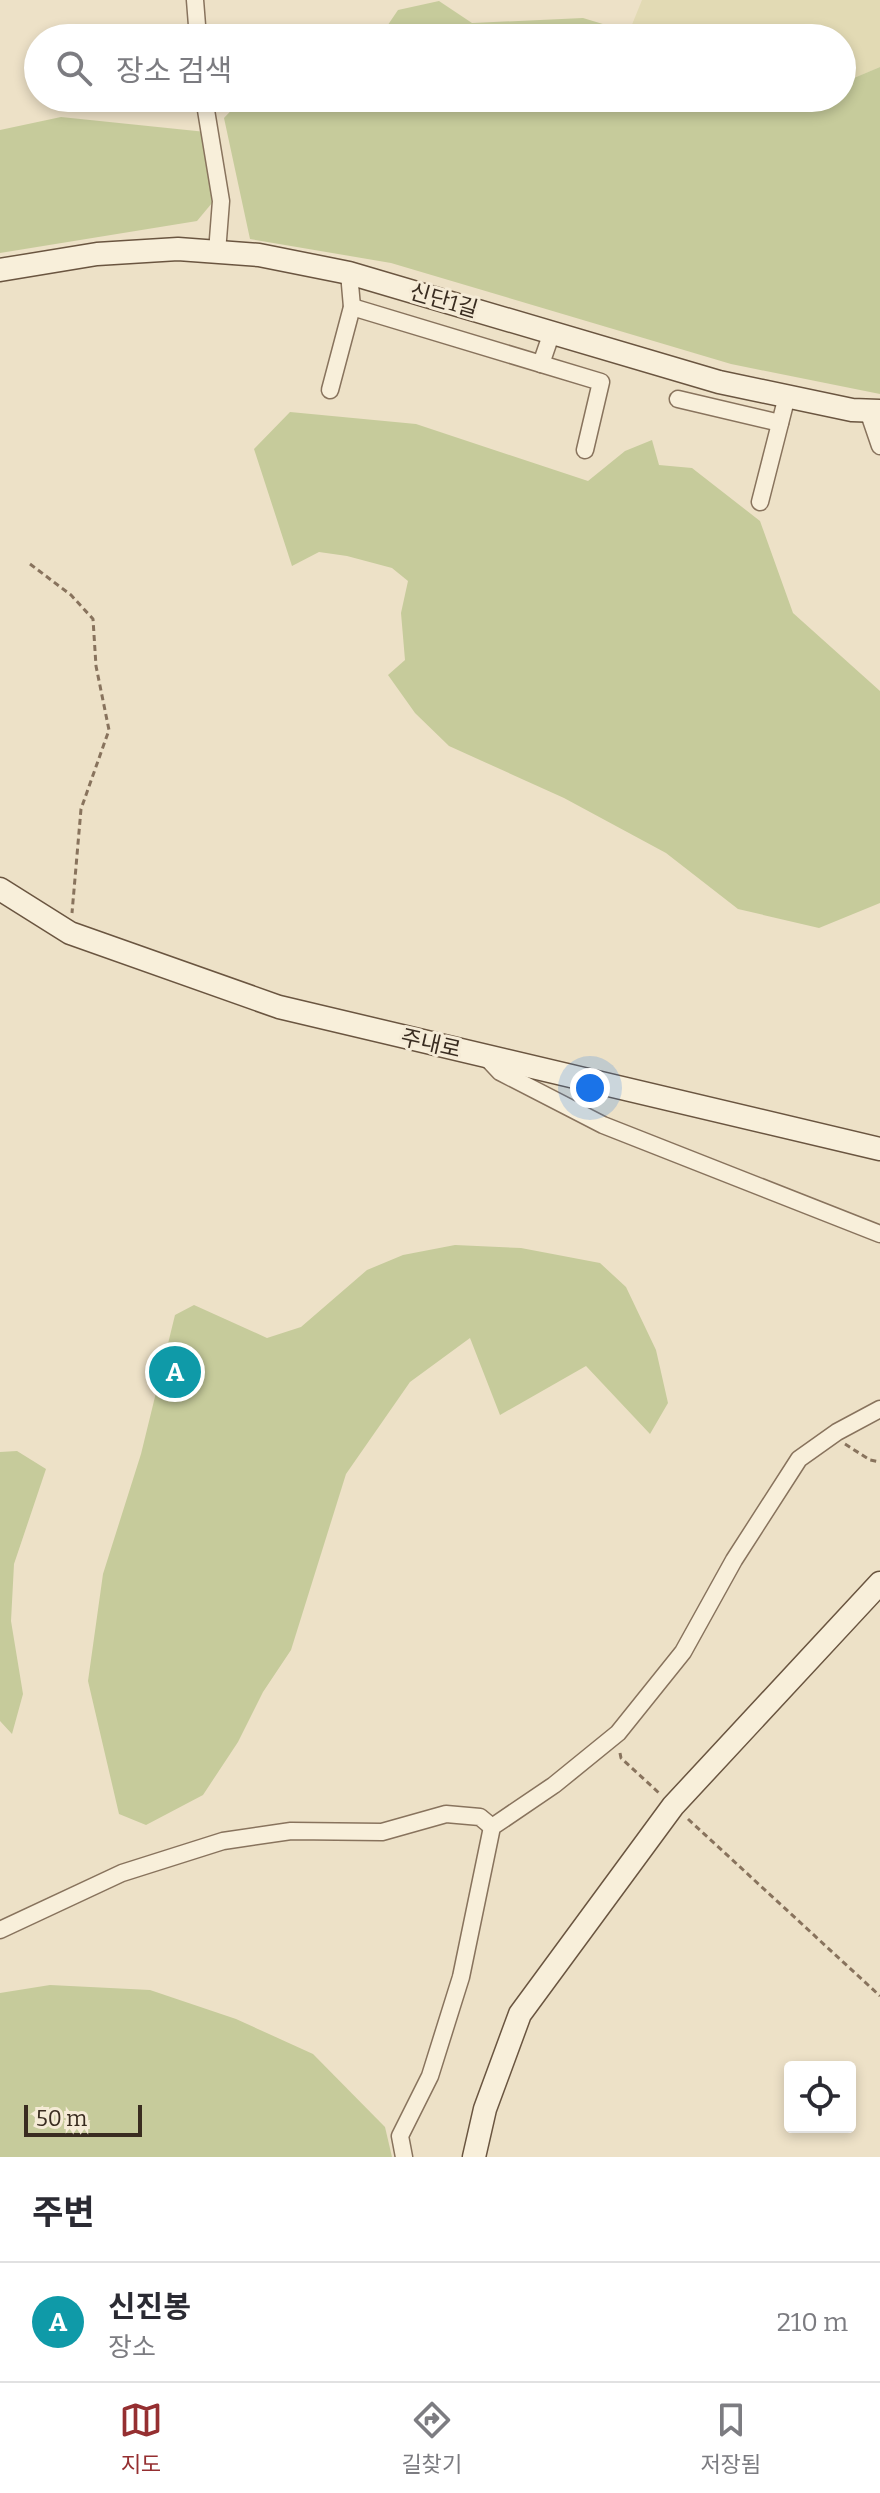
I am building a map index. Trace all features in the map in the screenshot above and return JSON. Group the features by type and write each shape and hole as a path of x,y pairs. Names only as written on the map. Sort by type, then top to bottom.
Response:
{"street":[{"path":"195,0 197,24"},
{"path":"206,112 221,201 217,252"},
{"name":"신단1길","path":"0,270 97,254 178,249 259,255 349,273 719,382 852,410 874,411"},
{"path":"330,390 352,307 349,273"},
{"path":"352,307 601,382 585,450"},
{"path":"541,364 552,332"},
{"path":"760,502 787,396"},
{"path":"678,399 780,423"},
{"path":"874,411 880,446"},
{"name":"주내로","path":"0,889 70,933 279,1007 880,1149"},
{"path":"484,1055 500,1072 603,1125 880,1234"},
{"path":"404,2157 400,2136 430,2076 461,1977 492,1827 554,1785 618,1733 683,1652 734,1560 799,1459 880,1409"},
{"path":"474,2157 485,2109 520,2014 673,1806 880,1583"},
{"path":"0,1930 122,1873 223,1841 291,1831 382,1832 446,1814 480,1817 492,1827"}],"path":[{"path":"30,564 71,595 93,619 96,666 109,730 81,809 70,933"},
{"path":"832,1436 870,1460 880,1462"},
{"path":"618,1733 621,1758 880,1996"}],"shaded area":[{"path":"642,0 880,0 880,67 856,77 856,24 632,24"}],"green space":[{"path":"439,1 472,23 583,18 603,24 388,24 398,10"},
{"path":"880,67 880,394 731,364 391,263 250,239 224,118 230,112 856,112 856,77"},
{"path":"61,117 206,132 212,203 197,221 0,253 0,130"},
{"path":"290,412 416,424 588,481 625,451 652,440 659,465 692,468 760,521 793,613 880,691 880,903 819,928 738,909 666,853 564,798 449,746 415,713 388,675 405,660 401,613 408,581 392,568 319,552 292,566 254,449"},
{"path":"455,1245 521,1248 600,1263 626,1287 656,1350 668,1403 650,1434 586,1366 500,1415 470,1338 410,1382 346,1474 291,1650 263,1692 238,1742 203,1795 146,1825 119,1814 88,1681 103,1574 141,1454 175,1315 194,1305 267,1338 301,1327 367,1270 403,1255"},
{"path":"17,1451 46,1469 14,1564 11,1621 23,1694 12,1734 0,1721 0,1452"},
{"path":"50,1985 150,1990 236,2019 313,2054 385,2127 392,2157 0,2157 0,1993"}],"place":[{"name":"신진봉","path":"175,1372"}]}
